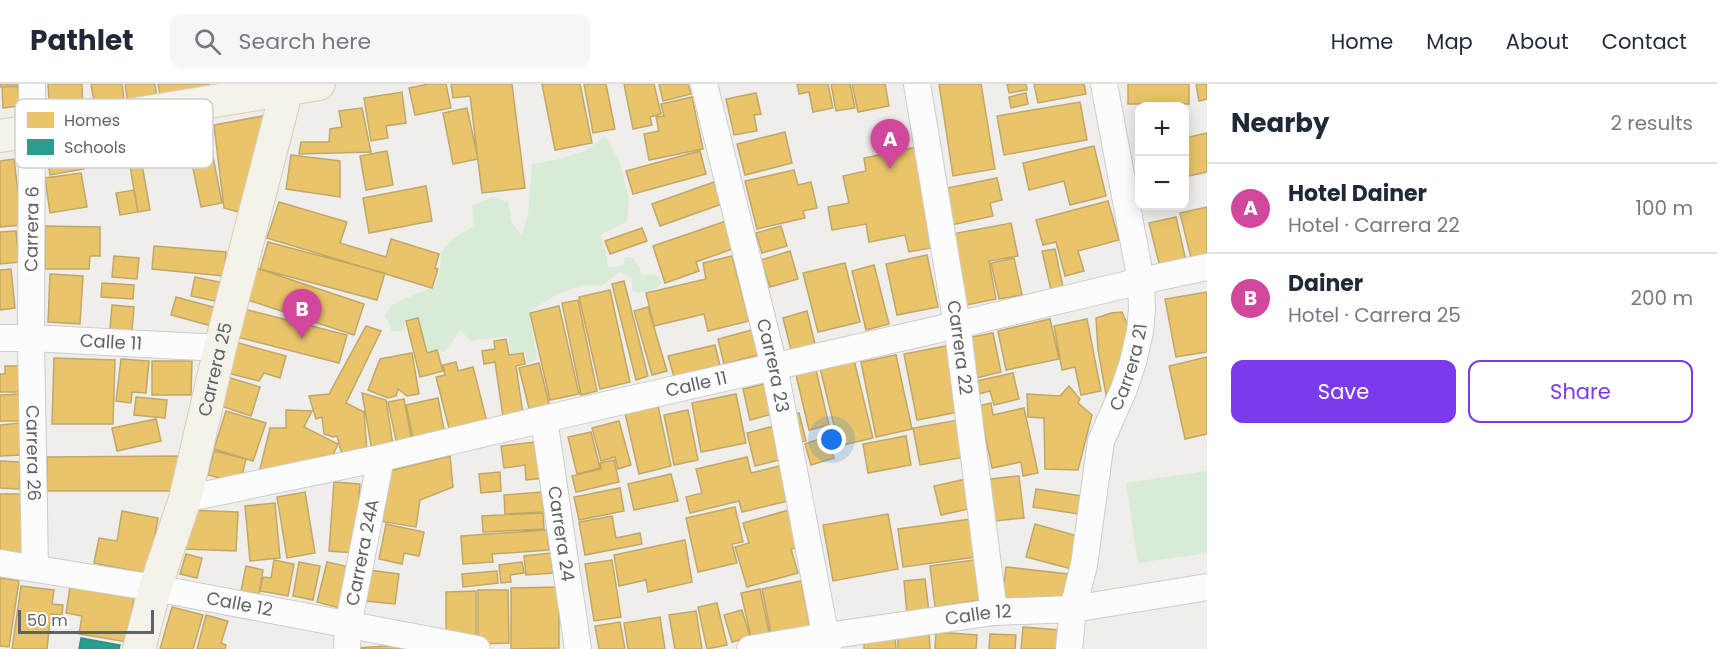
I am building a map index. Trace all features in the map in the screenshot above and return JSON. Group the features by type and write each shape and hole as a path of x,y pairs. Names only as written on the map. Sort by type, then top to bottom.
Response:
{"main road":[{"path":"213,100 287,87 319,84"},
{"name":"Carrera 25","path":"139,649 155,588 185,499 220,348 287,87"},
{"path":"0,136 15,134"}],"street":[{"name":"Carrera 6","path":"32,84 32,99"},
{"name":"Carrera 23","path":"704,84 774,366 827,642"},
{"name":"Carrera 22","path":"917,84 957,325 994,612"},
{"name":"Carrera 21","path":"1069,649 1073,609 1084,565 1101,441 1124,389 1140,332 1142,309 1141,280 1104,84"},
{"name":"Carrera 6","path":"31,338 33,168"},
{"name":"Calle 11","path":"185,499 381,458 957,325 1141,280 1207,267"},
{"name":"Calle 11","path":"0,338 220,348"},
{"name":"Carrera 26","path":"31,338 35,568"},
{"name":"Carrera 24","path":"544,419 578,649"},
{"name":"Carrera 24A","path":"348,637 381,458"},
{"name":"Calle 12","path":"0,563 155,588 348,637 473,649"},
{"name":"Calle 12","path":"750,649 827,642 994,612 1073,609 1207,587"}],"green space":[{"path":"605,136 619,160 629,198 627,222 600,235 606,251 608,267 623,266 625,257 633,258 640,268 641,276 655,274 663,282 660,285 645,292 632,291 632,278 619,272 602,286 582,286 546,301 529,312 537,359 527,364 525,352 511,354 508,336 471,341 460,330 444,352 437,350 427,353 418,318 406,321 404,331 392,331 385,316 393,304 435,286 440,270 441,252 456,236 474,227 472,206 492,197 508,202 512,223 522,236 528,215 532,164 556,160 585,151"},
{"path":"1207,471 1207,553 1138,563 1126,483"}],"building: Homes":[{"path":"0,84 24,84 24,86 0,87"},
{"path":"48,84 82,84 82,99 49,99"},
{"path":"91,84 122,84 124,99 94,99"},
{"path":"125,84 155,84 157,99 127,99"},
{"path":"158,84 209,84 210,90 161,99"},
{"path":"428,84 446,84 451,108 415,115 409,88"},
{"path":"451,84 512,84 525,188 482,193 470,96 453,98"},
{"path":"542,84 580,84 592,143 555,150"},
{"path":"584,84 606,84 615,129 593,133"},
{"path":"624,84 654,84 661,114 650,117 652,125 633,129"},
{"path":"659,84 688,84 691,94 663,101"},
{"path":"797,84 828,84 833,108 813,112 809,92 799,94"},
{"path":"831,84 850,84 855,108 836,111"},
{"path":"852,84 885,84 889,106 858,112"},
{"path":"939,84 981,84 995,169 953,176"},
{"path":"1007,84 1026,84 1027,90 1009,93"},
{"path":"1034,84 1084,84 1086,94 1038,103"},
{"path":"1128,84 1189,84 1189,102 1128,104"},
{"path":"1196,84 1207,84 1207,99 1199,101"},
{"path":"18,86 19,99 15,99 15,106 3,108 2,87"},
{"path":"402,92 406,123 386,126 388,138 371,141 364,98"},
{"path":"756,93 761,114 754,115 757,131 734,135 726,99"},
{"path":"1026,93 1028,104 1011,108 1009,97"},
{"path":"692,97 703,149 649,160 644,134 659,131 656,117 664,116 661,104"},
{"path":"1080,102 1087,140 1004,155 997,116"},
{"path":"362,108 371,152 299,154 301,142 329,142 330,129 342,127 339,111"},
{"path":"467,108 478,159 453,164 443,113"},
{"path":"262,116 267,121 242,213 224,208 214,125"},
{"path":"785,132 792,163 745,175 737,144"},
{"path":"1207,133 1207,172 1189,176 1189,137"},
{"path":"1094,146 1106,196 1070,205 1064,181 1029,190 1023,163"},
{"path":"917,147 936,247 909,252 905,235 869,242 866,224 832,230 828,207 849,203 843,176 866,171 864,158"},
{"path":"387,151 393,185 366,190 360,156"},
{"path":"700,151 706,174 633,194 626,171"},
{"path":"291,155 340,161 340,197 286,189"},
{"path":"213,157 222,203 201,207 193,168 213,168"},
{"path":"14,159 22,225 0,227 0,161"},
{"path":"49,168 84,168 84,169 50,175"},
{"path":"130,168 143,168 150,210 138,212"},
{"path":"794,170 798,185 811,182 817,208 803,211 805,218 757,229 745,181"},
{"path":"81,173 87,207 50,213 45,178"},
{"path":"997,178 1002,200 990,203 993,216 951,225 943,189"},
{"path":"714,182 722,204 660,226 652,204"},
{"path":"426,186 432,221 369,233 363,198"},
{"path":"134,190 138,212 120,215 116,193"},
{"path":"1108,201 1119,240 1078,251 1084,271 1065,276 1056,242 1043,245 1036,220"},
{"path":"279,202 347,222 340,243 386,257 391,239 439,254 435,268 438,269 432,288 267,238"},
{"path":"1207,207 1207,258 1192,262 1180,213"},
{"path":"1176,217 1186,261 1160,267 1149,223"},
{"path":"726,221 735,248 696,262 699,271 665,283 653,246"},
{"path":"1011,223 1018,256 989,261 996,299 966,305 952,234"},
{"path":"45,226 100,227 100,256 90,256 89,269 45,269"},
{"path":"781,226 787,246 762,253 756,233"},
{"path":"642,228 647,241 610,254 605,241"},
{"path":"16,231 19,262 0,264 0,232"},
{"path":"268,242 385,273 377,300 260,269"},
{"path":"154,246 226,252 224,276 152,269"},
{"path":"1055,249 1063,287 1051,290 1042,251"},
{"path":"790,251 798,279 770,287 761,260"},
{"path":"927,255 938,307 897,315 886,264"},
{"path":"114,256 139,258 137,279 112,277"},
{"path":"732,256 749,321 708,331 704,314 654,326 646,293 706,279 703,263"},
{"path":"1014,258 1022,295 999,299 991,263"},
{"path":"845,263 860,322 818,332 803,273"},
{"path":"874,265 889,324 866,330 852,271"},
{"path":"256,268 364,304 354,335 245,299"},
{"path":"11,269 15,308 0,310 0,270"},
{"path":"50,274 83,276 80,324 48,322"},
{"path":"195,277 224,283 220,302 191,296"},
{"path":"624,281 648,376 636,380 612,284"},
{"path":"102,283 134,285 133,299 101,297"},
{"path":"610,290 630,382 600,389 579,297"},
{"path":"1207,292 1207,352 1176,357 1165,299"},
{"path":"176,297 224,310 219,328 171,315"},
{"path":"578,300 597,391 581,395 562,303"},
{"path":"112,305 134,307 132,330 110,329"},
{"path":"559,306 579,394 550,400 530,313"},
{"path":"648,307 667,371 652,375 634,311"},
{"path":"244,309 347,335 339,363 237,337"},
{"path":"807,311 815,344 791,350 783,318"},
{"path":"1122,312 1129,329 1119,374 1106,395 1098,350 1096,318"},
{"path":"418,318 427,353 437,350 443,371 420,377 406,321"},
{"path":"1050,319 1059,359 1006,370 998,331"},
{"path":"1087,319 1101,391 1081,395 1075,367 1062,370 1054,326"},
{"path":"366,326 381,331 346,403 364,412 367,452 343,458 337,436 324,434 322,417 316,419 309,396 329,394"},
{"path":"752,330 758,355 724,364 718,339"},
{"path":"993,333 1001,372 976,378 967,338"},
{"path":"506,339 509,355 523,353 525,364 516,366 523,414 503,417 495,362 484,364 482,351 495,349 494,341"},
{"path":"235,342 286,356 280,378 264,373 259,381 227,373"},
{"path":"715,345 720,366 674,377 668,356"},
{"path":"946,346 959,412 917,420 904,354"},
{"path":"412,353 419,394 407,396 398,389 396,396 388,398 368,390 380,359"},
{"path":"896,355 912,429 876,437 861,362"},
{"path":"1207,357 1207,434 1185,439 1169,366"},
{"path":"54,358 115,360 113,424 52,424"},
{"path":"121,359 149,361 146,393 132,392 131,403 116,401"},
{"path":"854,360 873,438 839,446 820,368"},
{"path":"152,361 192,361 191,395 152,395"},
{"path":"456,362 458,371 473,367 488,426 451,436 436,377 445,375 443,365"},
{"path":"539,363 550,407 530,412 519,368"},
{"path":"5,366 22,366 22,392 0,392 0,374 5,374"},
{"path":"816,370 829,425 809,430 796,375"},
{"path":"1013,373 1019,399 994,405 990,391 975,395 972,382"},
{"path":"227,377 260,387 251,416 218,405"},
{"path":"768,383 776,413 750,420 743,389"},
{"path":"1069,386 1080,399 1078,403 1092,415 1078,470 1045,469 1044,418 1028,417 1027,394 1060,396"},
{"path":"362,393 386,400 393,445 372,451"},
{"path":"21,394 21,421 0,421 0,395"},
{"path":"736,394 746,443 701,452 692,403"},
{"path":"136,397 167,400 165,418 134,415"},
{"path":"438,398 445,435 415,447 406,405"},
{"path":"404,399 412,442 397,445 388,402"},
{"path":"991,403 993,415 1024,408 1038,473 1023,476 1021,462 992,468 979,406"},
{"path":"658,406 671,466 639,474 625,413"},
{"path":"286,410 312,411 304,427 338,444 332,457 322,456 322,464 259,473 270,428 286,428"},
{"path":"688,410 698,460 674,465 664,415"},
{"path":"226,411 266,423 253,461 214,449"},
{"path":"799,413 806,441 792,444 786,416"},
{"path":"156,419 161,441 117,451 112,428"},
{"path":"964,419 971,456 920,465 913,428"},
{"path":"619,421 631,465 618,469 615,457 601,461 592,428"},
{"path":"20,423 21,455 0,456 0,425"},
{"path":"778,425 787,458 755,466 747,433"},
{"path":"591,432 600,468 577,474 568,437"},
{"path":"828,436 834,458 811,465 805,444"},
{"path":"906,436 911,465 868,473 863,444"},
{"path":"534,442 536,456 544,455 546,478 526,480 525,465 504,468 501,446"},
{"path":"214,451 246,459 240,483 208,475"},
{"path":"178,456 178,491 47,491 47,457"},
{"path":"450,456 453,487 420,500 416,527 379,521 385,472"},
{"path":"747,457 751,473 784,465 792,500 742,512 739,501 690,513 686,497 702,493 696,469"},
{"path":"614,460 619,482 576,492 572,476 601,469 600,463"},
{"path":"0,461 21,462 19,489 0,488"},
{"path":"500,472 501,491 481,493 479,474"},
{"path":"671,474 678,501 634,510 628,484"},
{"path":"1019,476 1024,518 995,521 990,479"},
{"path":"971,478 977,507 941,515 934,486"},
{"path":"334,482 360,484 355,553 329,551"},
{"path":"620,488 624,511 579,520 574,497"},
{"path":"1036,489 1088,497 1085,515 1033,507"},
{"path":"305,492 315,553 287,558 277,497"},
{"path":"542,492 544,512 505,514 504,495"},
{"path":"0,494 22,494 22,554 0,554"},
{"path":"275,503 280,558 250,561 245,506"},
{"path":"735,507 743,542 732,544 737,563 698,572 686,518"},
{"path":"186,510 238,512 236,551 185,549"},
{"path":"789,510 800,547 791,549 798,573 747,587 735,547 749,543 743,523"},
{"path":"122,511 158,518 148,574 94,563 99,538 117,541"},
{"path":"543,513 544,529 483,532 482,516"},
{"path":"888,514 898,569 833,581 823,525"},
{"path":"612,516 616,538 640,533 642,544 585,555 579,522"},
{"path":"978,518 983,556 903,567 898,529"},
{"path":"386,524 424,532 419,556 404,553 402,564 379,559"},
{"path":"1035,524 1081,537 1072,569 1026,557"},
{"path":"547,530 549,550 492,554 493,562 463,564 461,536"},
{"path":"685,540 692,582 648,592 646,580 619,586 614,555"},
{"path":"551,553 553,573 526,575 524,556"},
{"path":"186,554 202,558 197,578 180,574"},
{"path":"981,559 987,599 935,607 930,566"},
{"path":"274,560 294,564 288,596 260,591 263,577 271,578"},
{"path":"612,560 621,617 594,621 585,564"},
{"path":"299,562 320,566 313,600 293,596"},
{"path":"327,562 350,567 340,608 317,602"},
{"path":"522,562 524,573 510,575 511,582 501,583 499,565"},
{"path":"246,566 263,570 259,594 241,591"},
{"path":"1006,567 1068,574 1064,607 1002,600"},
{"path":"369,570 399,574 395,604 365,601"},
{"path":"497,571 498,583 463,587 462,574"},
{"path":"0,578 19,581 9,647 0,646"},
{"path":"925,579 929,612 907,614 904,581"},
{"path":"801,581 810,626 771,634 762,589"},
{"path":"21,586 54,590 52,604 63,605 62,615 51,614 47,649 12,649"},
{"path":"70,587 134,597 127,642 79,634 82,616 66,613"},
{"path":"559,587 559,648 511,649 511,588"},
{"path":"760,589 769,632 751,637 741,593"},
{"path":"478,590 508,590 509,643 478,644"},
{"path":"476,591 476,638 446,639 446,592"},
{"path":"717,603 727,645 707,649 698,607"},
{"path":"172,607 203,615 193,649 160,649"},
{"path":"742,610 750,637 732,642 724,615"},
{"path":"696,611 702,649 675,649 669,615"},
{"path":"206,615 228,621 221,643 226,645 225,649 197,649"},
{"path":"660,617 665,649 628,649 624,623"},
{"path":"620,622 625,649 599,649 595,626"},
{"path":"1023,627 1060,630 1059,649 1021,649"},
{"path":"936,632 977,635 976,649 935,649"},
{"path":"929,634 930,649 898,649 898,635"},
{"path":"990,634 1016,635 1015,649 989,649"},
{"path":"895,636 896,649 864,649 864,637"},
{"path":"415,644 415,649 357,649 357,648"}],"building: Schools":[{"path":"81,638 120,645 119,649 79,649"}],"place":[{"name":"Hotel Dainer","path":"890,169"},
{"name":"Dainer","path":"302,339"}]}
